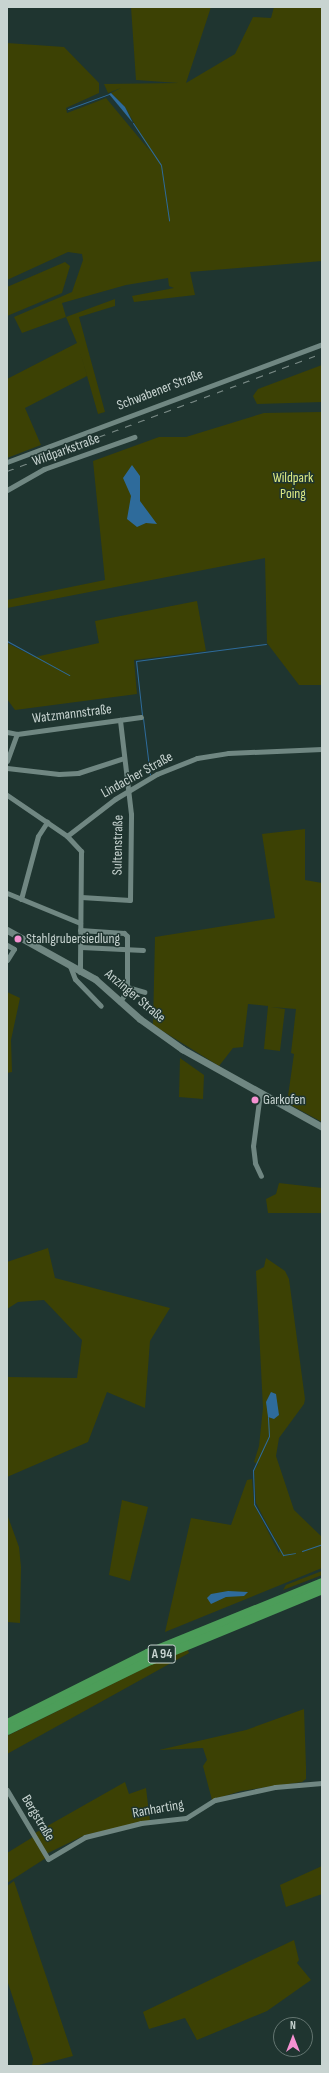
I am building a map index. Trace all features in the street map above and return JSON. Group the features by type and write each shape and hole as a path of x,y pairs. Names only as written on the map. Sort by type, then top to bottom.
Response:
{"highway":[{"name":"A 94","path":"7,1723 154,1650 322,1582"},
{"name":"A 94","path":"7,1730 150,1660 322,1589"}],"street":[{"name":"Schwabener Straße","path":"7,462 322,344"},
{"name":"Wildparkstraße","path":"7,490 44,470 134,437"},
{"name":"Watzmannstraße","path":"7,732 16,734 141,717"},
{"name":"Sultenstraße","path":"81,897 130,900 129,792 120,720"},
{"path":"7,761 16,734"},
{"name":"Lindacher Straße","path":"67,836 93,814 157,774 205,755 322,749"},
{"path":"7,768 59,774 78,773 124,758"},
{"path":"7,795 67,836 81,851 80,972"},
{"path":"21,898 38,836 47,822"},
{"path":"7,893 80,922"},
{"name":"Anzinger Straße","path":"7,930 99,982 120,1002 182,1049 322,1127"},
{"path":"80,930 124,933 127,936 127,987 120,1002"},
{"path":"7,945 14,949 7,960"},
{"path":"81,947 143,950"},
{"name":"Anzinger Straße","path":"70,966 75,979 101,1006"},
{"path":"127,987 144,992"},
{"path":"260,1093 253,1146 255,1163 261,1176"},
{"name":"Ranharting","path":"48,1859 85,1837 141,1823 186,1818 215,1800 275,1787 322,1783"},
{"name":"Bergstraße","path":"7,1790 48,1859"}],"green space":[{"path":"131,7 211,7 186,83 235,54 253,17 271,18 274,7 322,7 322,261 190,272 195,295 134,302 132,296 174,288 169,286 168,278 126,285 62,303 66,317 22,333 14,317 72,292 83,260 82,254 68,252 7,280 7,43 64,47 99,83 99,93 66,108 67,113 106,98 150,151 125,107 111,93 121,88 108,93 104,84 179,83 136,80"},
{"path":"65,262 70,266 62,293 7,316 7,287"},
{"path":"115,299 115,306 79,317 105,412 98,414 79,348 87,376 25,408 41,445 7,458 7,379 77,343 66,317"},
{"path":"322,365 322,402 257,404 253,396 258,389"},
{"name":"Wildpark Poing","path":"322,412 322,685 299,685 267,643 265,558 7,608 7,600 105,580 93,461 159,437 186,437 264,413"},
{"path":"197,601 206,651 134,660 137,694 15,710 7,699 7,643 35,657 99,643 95,621"},
{"path":"305,829 305,880 322,883 322,1122 287,1103 294,1054 291,1053 296,1009 271,1007 285,1009 280,1051 264,1049 268,1006 248,1004 243,1047 233,1048 219,1066 153,1025 155,937 275,918 262,834"},
{"path":"7,992 20,998 11,1040 12,1072 7,1073"},
{"path":"180,1058 204,1075 203,1099 179,1097"},
{"path":"279,1183 322,1188 322,1213 268,1213 266,1199 276,1194"},
{"path":"48,1248 55,1278 170,1308 150,1341 145,1408 107,1392 88,1442 7,1477 7,1377 77,1378 82,1340 44,1300 18,1302 7,1309 7,1262"},
{"path":"266,1258 285,1271 289,1279 305,1399 304,1404 279,1438 276,1456 294,1510 322,1537 322,1568 165,1632 191,1518 231,1525 247,1480 252,1479 254,1504 279,1553 280,1549 256,1503 254,1471 258,1464 254,1462 259,1446 263,1408 256,1271 264,1267"},
{"path":"122,1500 148,1507 130,1581 109,1575"},
{"path":"7,1514 19,1547 21,1567 20,1623 7,1622"},
{"path":"322,1571 322,1575 283,1590 286,1585"},
{"path":"187,1647 189,1653 7,1754 7,1736"},
{"path":"304,1709 306,1779 302,1782 241,1791 212,1800 203,1766 207,1760 203,1748 159,1750 246,1730"},
{"path":"125,1782 129,1794 146,1788 150,1821 85,1835 46,1854 35,1833"},
{"path":"33,1837 46,1858 7,1883 7,1853"},
{"path":"322,1866 322,1894 286,1907 280,1885"},
{"path":"14,1881 73,2056 35,2066 32,2066 33,2059 7,1980 7,1886"},
{"path":"294,1940 299,1960 297,1963 311,1980 267,2011 197,2040 185,2018 149,2029 143,2012"}],"water":[{"path":"111,93 125,107 133,123 109,94"},
{"path":"132,465 140,476 140,501 157,524 146,523 137,527 127,519 131,496 123,478"},
{"path":"271,1392 276,1394 279,1415 274,1419 268,1417 266,1402"},
{"path":"228,1591 248,1592 244,1596 226,1597 211,1604 207,1598 211,1594"}],"waterway":[{"path":"68,109 109,94"},
{"path":"133,123 161,165 169,220"},
{"path":"7,641 69,675"},
{"path":"142,715 136,661 266,644"},
{"path":"143,718 150,775"},
{"path":"268,1417 269,1436 253,1470 254,1504 283,1555 295,1553"},
{"path":"302,1551 322,1544"}],"railway":[{"path":"7,471 322,353"}],"place":[{"name":"Stahlgrubersiedlung","path":"18,939"},
{"name":"Garkofen","path":"255,1100"}]}
